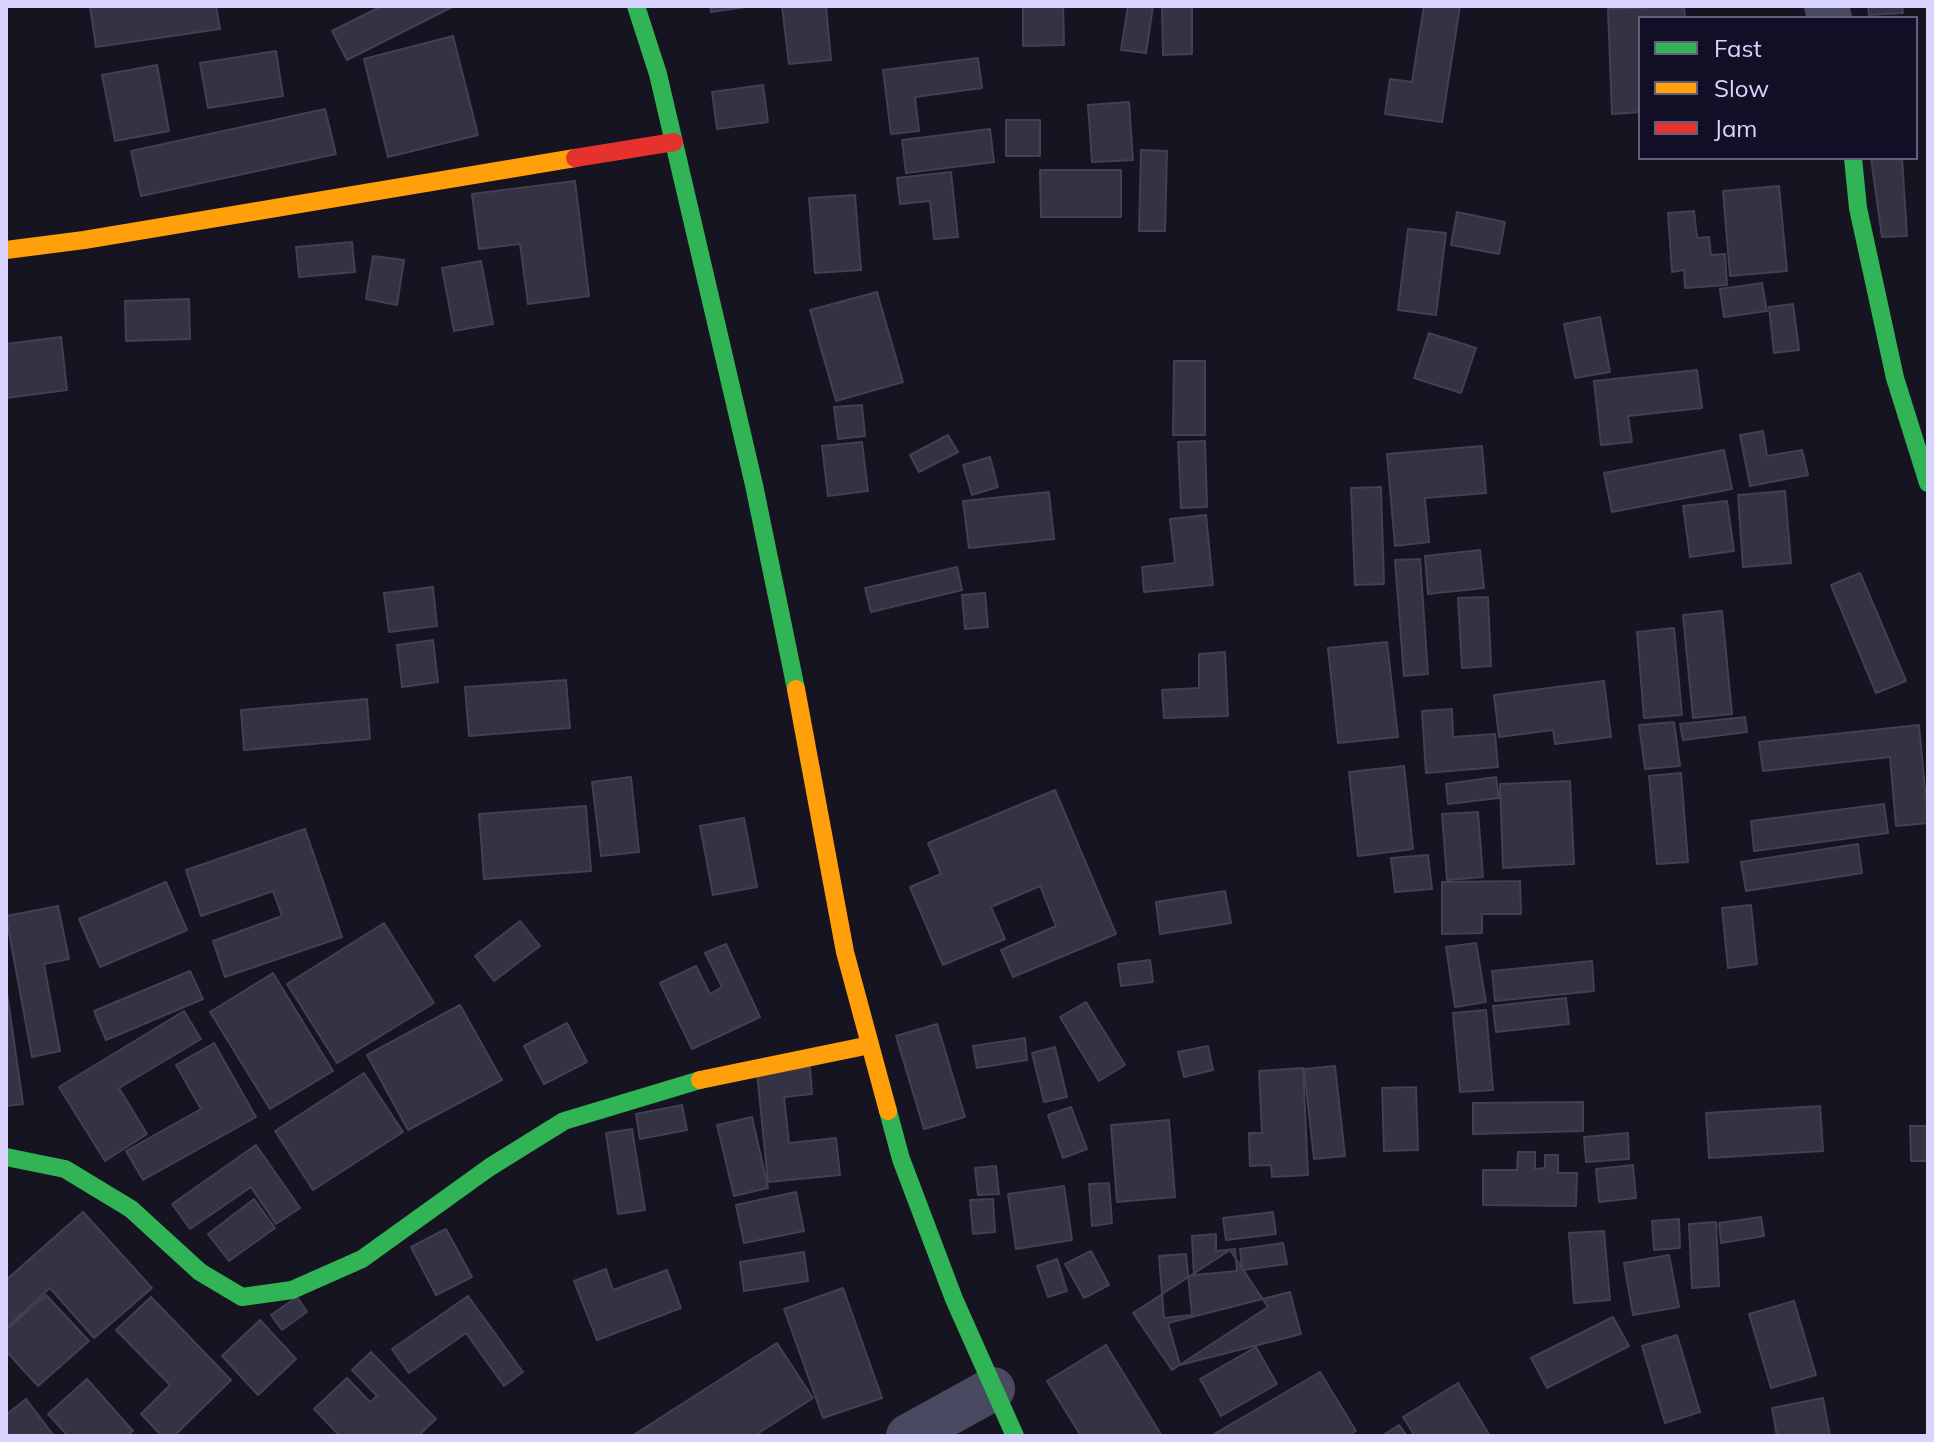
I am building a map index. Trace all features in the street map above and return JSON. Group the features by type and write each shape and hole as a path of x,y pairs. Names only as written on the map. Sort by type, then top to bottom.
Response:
{"street":[{"path":"636,6 658,74 754,485 845,952 901,1159 954,1299 1015,1436"},
{"path":"6,250 84,240 674,142"},
{"path":"1853,160 1858,208 1895,378 1928,483"},
{"path":"6,1157 65,1169 131,1209 200,1272 242,1297 292,1290 362,1259 490,1167 564,1121 706,1078 870,1045"},
{"path":"908,1436 993,1389"}],"building":[{"path":"90,6 216,6 220,29 96,47"},
{"path":"382,6 454,6 347,60 332,31"},
{"path":"710,6 753,6 711,12"},
{"path":"782,6 826,6 831,60 789,64"},
{"path":"1023,6 1063,6 1064,45 1023,46"},
{"path":"1128,6 1153,6 1146,53 1121,50"},
{"path":"1162,6 1192,6 1192,54 1163,55"},
{"path":"1424,6 1460,6 1442,122 1385,114 1390,79 1412,82"},
{"path":"1684,6 1685,16 1638,16 1638,112 1612,114 1608,9"},
{"path":"1868,6 1902,6 1903,13 1869,15"},
{"path":"453,36 478,135 388,157 364,59"},
{"path":"276,51 283,96 208,108 200,63"},
{"path":"978,58 982,88 915,97 919,131 891,134 883,70"},
{"path":"157,65 169,131 115,141 102,75"},
{"path":"763,85 768,122 717,129 712,92"},
{"path":"1129,102 1133,160 1092,162 1088,105"},
{"path":"325,109 336,154 141,196 131,151"},
{"path":"1006,120 1040,120 1040,156 1006,156"},
{"path":"990,129 994,162 906,173 902,140"},
{"path":"1141,150 1167,151 1165,231 1139,231"},
{"path":"1871,160 1902,160 1907,236 1882,237"},
{"path":"1040,170 1121,170 1121,217 1041,217"},
{"path":"951,172 958,237 934,239 930,201 900,204 897,178"},
{"path":"575,181 589,296 528,304 520,244 479,249 472,194"},
{"path":"1779,186 1787,271 1730,276 1723,191"},
{"path":"855,195 861,270 815,273 809,198"},
{"path":"1694,211 1697,238 1709,237 1711,255 1725,254 1727,285 1685,288 1684,270 1672,272 1668,213"},
{"path":"1457,212 1505,222 1499,254 1451,245"},
{"path":"1408,229 1446,233 1436,315 1398,310"},
{"path":"352,242 355,272 299,277 296,247"},
{"path":"373,256 404,260 397,305 366,299"},
{"path":"481,261 493,324 454,331 442,268"},
{"path":"1762,283 1767,311 1724,317 1720,289"},
{"path":"877,292 903,382 836,401 810,310"},
{"path":"189,299 190,339 126,341 125,301"},
{"path":"1793,304 1799,350 1774,353 1769,307"},
{"path":"1600,317 1610,372 1575,378 1564,324"},
{"path":"1429,333 1476,348 1461,393 1414,378"},
{"path":"61,337 67,390 6,398 6,344"},
{"path":"1174,361 1205,361 1205,435 1173,435"},
{"path":"1697,370 1702,408 1628,416 1632,442 1601,445 1594,381"},
{"path":"862,405 865,436 838,439 834,407"},
{"path":"1763,431 1767,456 1802,450 1808,475 1750,486 1740,435"},
{"path":"948,435 958,452 919,472 910,455"},
{"path":"1205,441 1207,507 1181,508 1178,442"},
{"path":"862,442 868,491 828,496 822,446"},
{"path":"1482,446 1486,493 1425,498 1429,542 1395,546 1387,454"},
{"path":"1724,450 1732,489 1612,512 1604,473"},
{"path":"990,457 998,487 972,495 963,465"},
{"path":"1381,487 1384,584 1355,585 1351,488"},
{"path":"1785,491 1791,563 1743,567 1738,495"},
{"path":"1049,492 1054,539 969,548 963,501"},
{"path":"1727,501 1734,551 1690,557 1683,506"},
{"path":"1206,515 1213,585 1144,592 1142,567 1175,563 1170,519"},
{"path":"1480,550 1484,588 1428,594 1425,556"},
{"path":"1420,559 1428,674 1404,676 1395,560"},
{"path":"957,567 962,590 871,612 865,588"},
{"path":"1860,573 1906,681 1876,693 1831,585"},
{"path":"433,587 437,626 389,632 384,593"},
{"path":"985,593 988,627 965,629 962,595"},
{"path":"1488,597 1491,666 1462,668 1458,598"},
{"path":"1722,611 1732,714 1693,718 1683,615"},
{"path":"1674,628 1682,715 1644,718 1637,632"},
{"path":"433,640 438,682 402,687 397,645"},
{"path":"1387,642 1398,737 1338,743 1328,648"},
{"path":"1225,652 1228,716 1164,718 1162,690 1199,688 1199,654"},
{"path":"566,680 570,728 469,736 465,687"},
{"path":"1604,681 1611,737 1555,744 1553,730 1499,737 1494,695"},
{"path":"367,699 370,739 244,750 241,710"},
{"path":"1452,709 1453,737 1495,734 1498,767 1426,773 1422,711"},
{"path":"1745,717 1747,732 1683,740 1680,724"},
{"path":"1674,722 1680,766 1645,769 1639,725"},
{"path":"1919,725 1928,823 1896,826 1890,757 1763,771 1759,742"},
{"path":"1404,766 1413,849 1358,856 1349,772"},
{"path":"1681,773 1688,862 1657,864 1649,776"},
{"path":"631,777 639,852 601,856 592,782"},
{"path":"1496,777 1499,798 1448,804 1446,784"},
{"path":"1570,781 1574,864 1503,868 1500,784"},
{"path":"1055,790 1116,934 1013,977 1001,950 1056,926 1040,886 991,907 1005,939 943,965 910,887 941,874 928,843"},
{"path":"1884,804 1888,833 1754,851 1751,821"},
{"path":"586,806 591,871 484,879 479,814"},
{"path":"1478,812 1483,877 1447,880 1442,814"},
{"path":"744,818 757,887 713,895 700,826"},
{"path":"305,829 342,937 225,977 213,941 282,916 273,891 201,916 186,870"},
{"path":"1858,844 1862,873 1746,891 1741,862"},
{"path":"1428,855 1432,889 1395,892 1391,858"},
{"path":"1520,881 1521,914 1482,914 1482,933 1442,934 1442,882"},
{"path":"166,882 187,930 100,967 79,919"},
{"path":"1225,891 1231,923 1160,934 1156,902"},
{"path":"1751,905 1757,964 1728,968 1722,908"},
{"path":"58,906 69,959 44,964 60,1051 32,1057 6,916"},
{"path":"520,921 540,946 494,981 475,956"},
{"path":"384,923 434,1003 337,1063 287,984"},
{"path":"1476,943 1486,1002 1455,1007 1446,947"},
{"path":"726,944 760,1017 692,1049 660,983 696,966 710,994 722,987 705,953"},
{"path":"1150,960 1153,982 1121,986 1118,964"},
{"path":"1592,961 1594,991 1495,1001 1492,971"},
{"path":"190,971 203,999 106,1040 94,1011"},
{"path":"273,973 333,1071 270,1109 210,1012"},
{"path":"6,986 23,1104 6,1106"},
{"path":"1566,998 1569,1024 1496,1032 1493,1006"},
{"path":"1086,1002 1125,1065 1099,1081 1060,1017"},
{"path":"460,1005 502,1080 408,1130 367,1055"},
{"path":"1486,1010 1493,1090 1460,1092 1453,1013"},
{"path":"184,1011 201,1039 119,1088 147,1134 105,1161 59,1087"},
{"path":"567,1023 587,1062 544,1084 524,1046"},
{"path":"937,1024 965,1117 924,1129 896,1036"},
{"path":"1025,1038 1027,1060 977,1068 973,1046"},
{"path":"214,1043 256,1117 143,1180 126,1151 201,1109 176,1065"},
{"path":"1208,1046 1213,1070 1184,1077 1178,1052"},
{"path":"1055,1047 1067,1097 1044,1102 1032,1053"},
{"path":"1335,1066 1345,1156 1314,1159 1304,1069"},
{"path":"810,1067 812,1094 784,1097 789,1143 836,1138 840,1175 768,1182 757,1073"},
{"path":"1303,1068 1308,1175 1272,1177 1271,1165 1250,1166 1249,1133 1262,1133 1259,1071"},
{"path":"364,1073 403,1132 313,1190 275,1131"},
{"path":"1416,1087 1418,1150 1384,1151 1382,1088"},
{"path":"1583,1102 1583,1131 1473,1134 1473,1103"},
{"path":"682,1105 687,1130 640,1139 636,1114"},
{"path":"1820,1106 1823,1151 1709,1158 1706,1113"},
{"path":"1071,1107 1087,1149 1063,1158 1048,1115"},
{"path":"752,1117 768,1188 734,1196 717,1125"},
{"path":"1169,1120 1175,1197 1117,1202 1111,1125"},
{"path":"1910,1126 1928,1126 1928,1161 1911,1161"},
{"path":"632,1129 645,1210 618,1214 606,1133"},
{"path":"1628,1133 1629,1159 1586,1162 1584,1137"},
{"path":"256,1145 300,1208 276,1224 251,1187 190,1229 172,1204"},
{"path":"1518,1152 1535,1152 1535,1169 1545,1168 1545,1155 1558,1155 1558,1173 1577,1173 1576,1206 1483,1205 1483,1170 1517,1170"},
{"path":"1633,1165 1636,1198 1599,1202 1596,1169"},
{"path":"996,1166 999,1194 978,1195 975,1168"},
{"path":"1109,1183 1112,1223 1092,1226 1089,1184"},
{"path":"1064,1186 1072,1240 1016,1249 1008,1194"},
{"path":"796,1192 804,1231 744,1243 736,1205"},
{"path":"254,1199 275,1228 229,1261 208,1234"},
{"path":"993,1199 995,1232 973,1234 970,1200"},
{"path":"83,1212 152,1288 94,1338 50,1288 6,1328 6,1280"},
{"path":"1273,1212 1276,1234 1226,1240 1223,1218"},
{"path":"1761,1217 1764,1236 1721,1243 1719,1223"},
{"path":"1679,1219 1680,1248 1654,1250 1652,1221"},
{"path":"1716,1222 1719,1286 1692,1288 1689,1224"},
{"path":"446,1229 472,1277 436,1295 411,1247"},
{"path":"1604,1231 1610,1300 1574,1303 1569,1233"},
{"path":"1216,1234 1216,1251 1235,1249 1237,1271 1194,1275 1192,1236"},
{"path":"1283,1243 1287,1264 1242,1270 1240,1249"},
{"path":"1230,1250 1268,1307 1172,1370 1133,1313"},
{"path":"1091,1251 1109,1285 1084,1298 1065,1264"},
{"path":"804,1252 808,1281 744,1291 740,1262"},
{"path":"1186,1254 1192,1315 1164,1318 1159,1256"},
{"path":"1669,1255 1679,1307 1633,1315 1624,1263"},
{"path":"1057,1259 1067,1291 1048,1297 1037,1266"},
{"path":"606,1269 613,1290 667,1270 681,1308 597,1340 574,1281"},
{"path":"843,1288 882,1398 823,1418 784,1309"},
{"path":"1290,1292 1301,1334 1180,1365 1168,1323"},
{"path":"46,1295 89,1341 38,1386 6,1351 6,1330"},
{"path":"468,1296 523,1372 504,1386 466,1333 409,1373 392,1349"},
{"path":"151,1297 231,1380 174,1436 162,1436 141,1414 170,1385 116,1330"},
{"path":"297,1297 307,1312 282,1330 271,1315"},
{"path":"1794,1301 1816,1375 1771,1388 1749,1314"},
{"path":"1613,1317 1629,1346 1547,1388 1531,1358"},
{"path":"260,1320 296,1359 258,1395 222,1356"},
{"path":"1677,1335 1700,1412 1665,1423 1642,1346"},
{"path":"777,1343 813,1398 754,1436 632,1436"},
{"path":"1106,1345 1162,1436 1081,1436 1047,1381"},
{"path":"1256,1347 1277,1384 1221,1416 1200,1379"},
{"path":"371,1352 436,1419 418,1436 340,1436 314,1409 347,1378 370,1402 377,1396 352,1370"},
{"path":"1320,1372 1356,1431 1347,1436 1211,1436"},
{"path":"87,1379 133,1431 127,1436 68,1436 48,1414"},
{"path":"1458,1383 1490,1436 1415,1436 1403,1417"},
{"path":"1823,1398 1830,1436 1777,1436 1772,1408"},
{"path":"26,1399 54,1436 6,1436 6,1415"},
{"path":"1399,1425 1407,1436 1382,1436"}],"traffic: fast":[{"path":"636,6 658,74 754,485 796,689"},
{"path":"1853,160 1858,208 1895,378 1928,483"},
{"path":"6,1157 65,1169 131,1209 200,1272 242,1297 292,1290 362,1259 490,1167 564,1121 700,1080"},
{"path":"888,1111 901,1159 954,1299 1015,1436"}],"traffic: slow":[{"path":"6,250 84,240 575,158"},
{"path":"796,689 845,952 888,1111"},
{"path":"700,1080 870,1045"}],"traffic: jam":[{"path":"575,158 674,142"}]}
